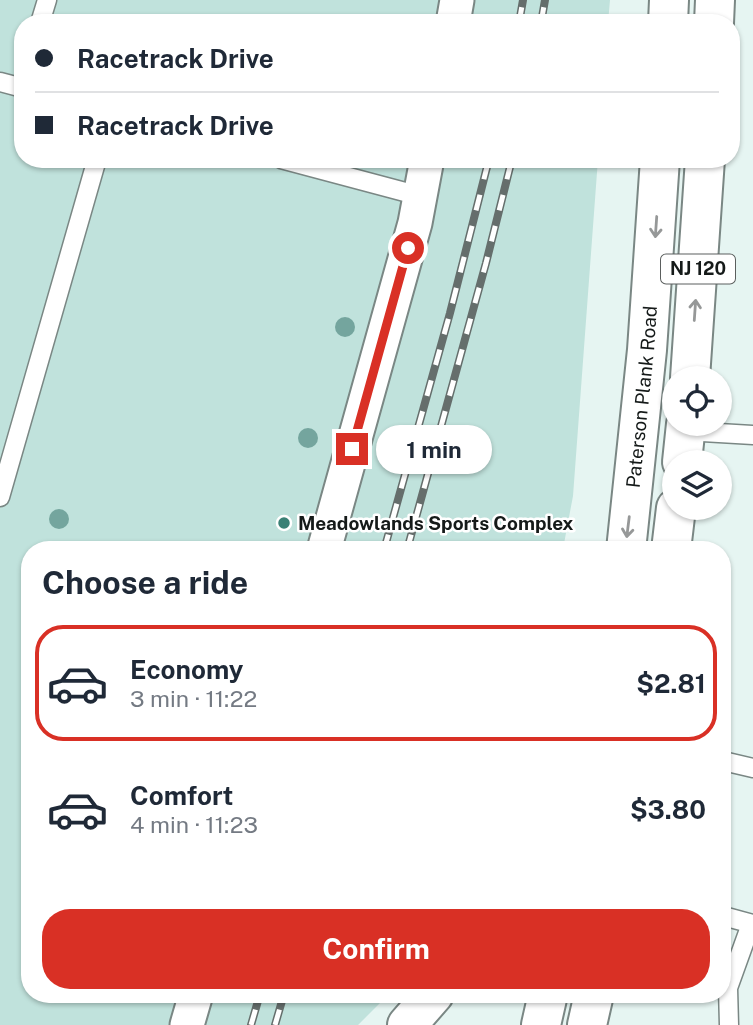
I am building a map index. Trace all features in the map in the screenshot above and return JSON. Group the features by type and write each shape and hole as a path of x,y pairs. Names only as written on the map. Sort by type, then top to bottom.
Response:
{"main road":[{"name":"Paterson Plank Road","path":"627,541 647,350 659,168"},
{"name":"NJ 120","path":"691,366 704,168"},
{"path":"672,541 675,520"},
{"path":"407,1025 426,1003"},
{"path":"541,1025 546,1003"},
{"path":"587,1025 592,1003"}],"street":[{"path":"326,541 411,236 425,168"},
{"path":"187,1025 193,1003"}],"lane":[{"path":"0,497 94,168"},
{"path":"315,168 420,196"},
{"path":"684,439 753,435"},
{"path":"731,763 753,768"},
{"path":"731,918 752,924 731,980"},
{"path":"728,1003 729,1025"}],"green space":[{"name":"Meadowlands Sports Complex","path":"0,0 610,0 609,14 14,14 14,168 597,168 573,496 565,541 21,541 21,1003 380,1003 358,1025 0,1025"}],"railway":[{"path":"521,14 523,0"},
{"path":"543,14 545,0"},
{"path":"387,541 450,313 487,168"},
{"path":"409,541 510,168"},
{"path":"251,1025 257,1003"},
{"path":"275,1025 281,1003"}],"place":[{"name":"Meadowlands Sports Complex","path":"284,523"}],"route":[{"path":"352,449 408,248"}]}
